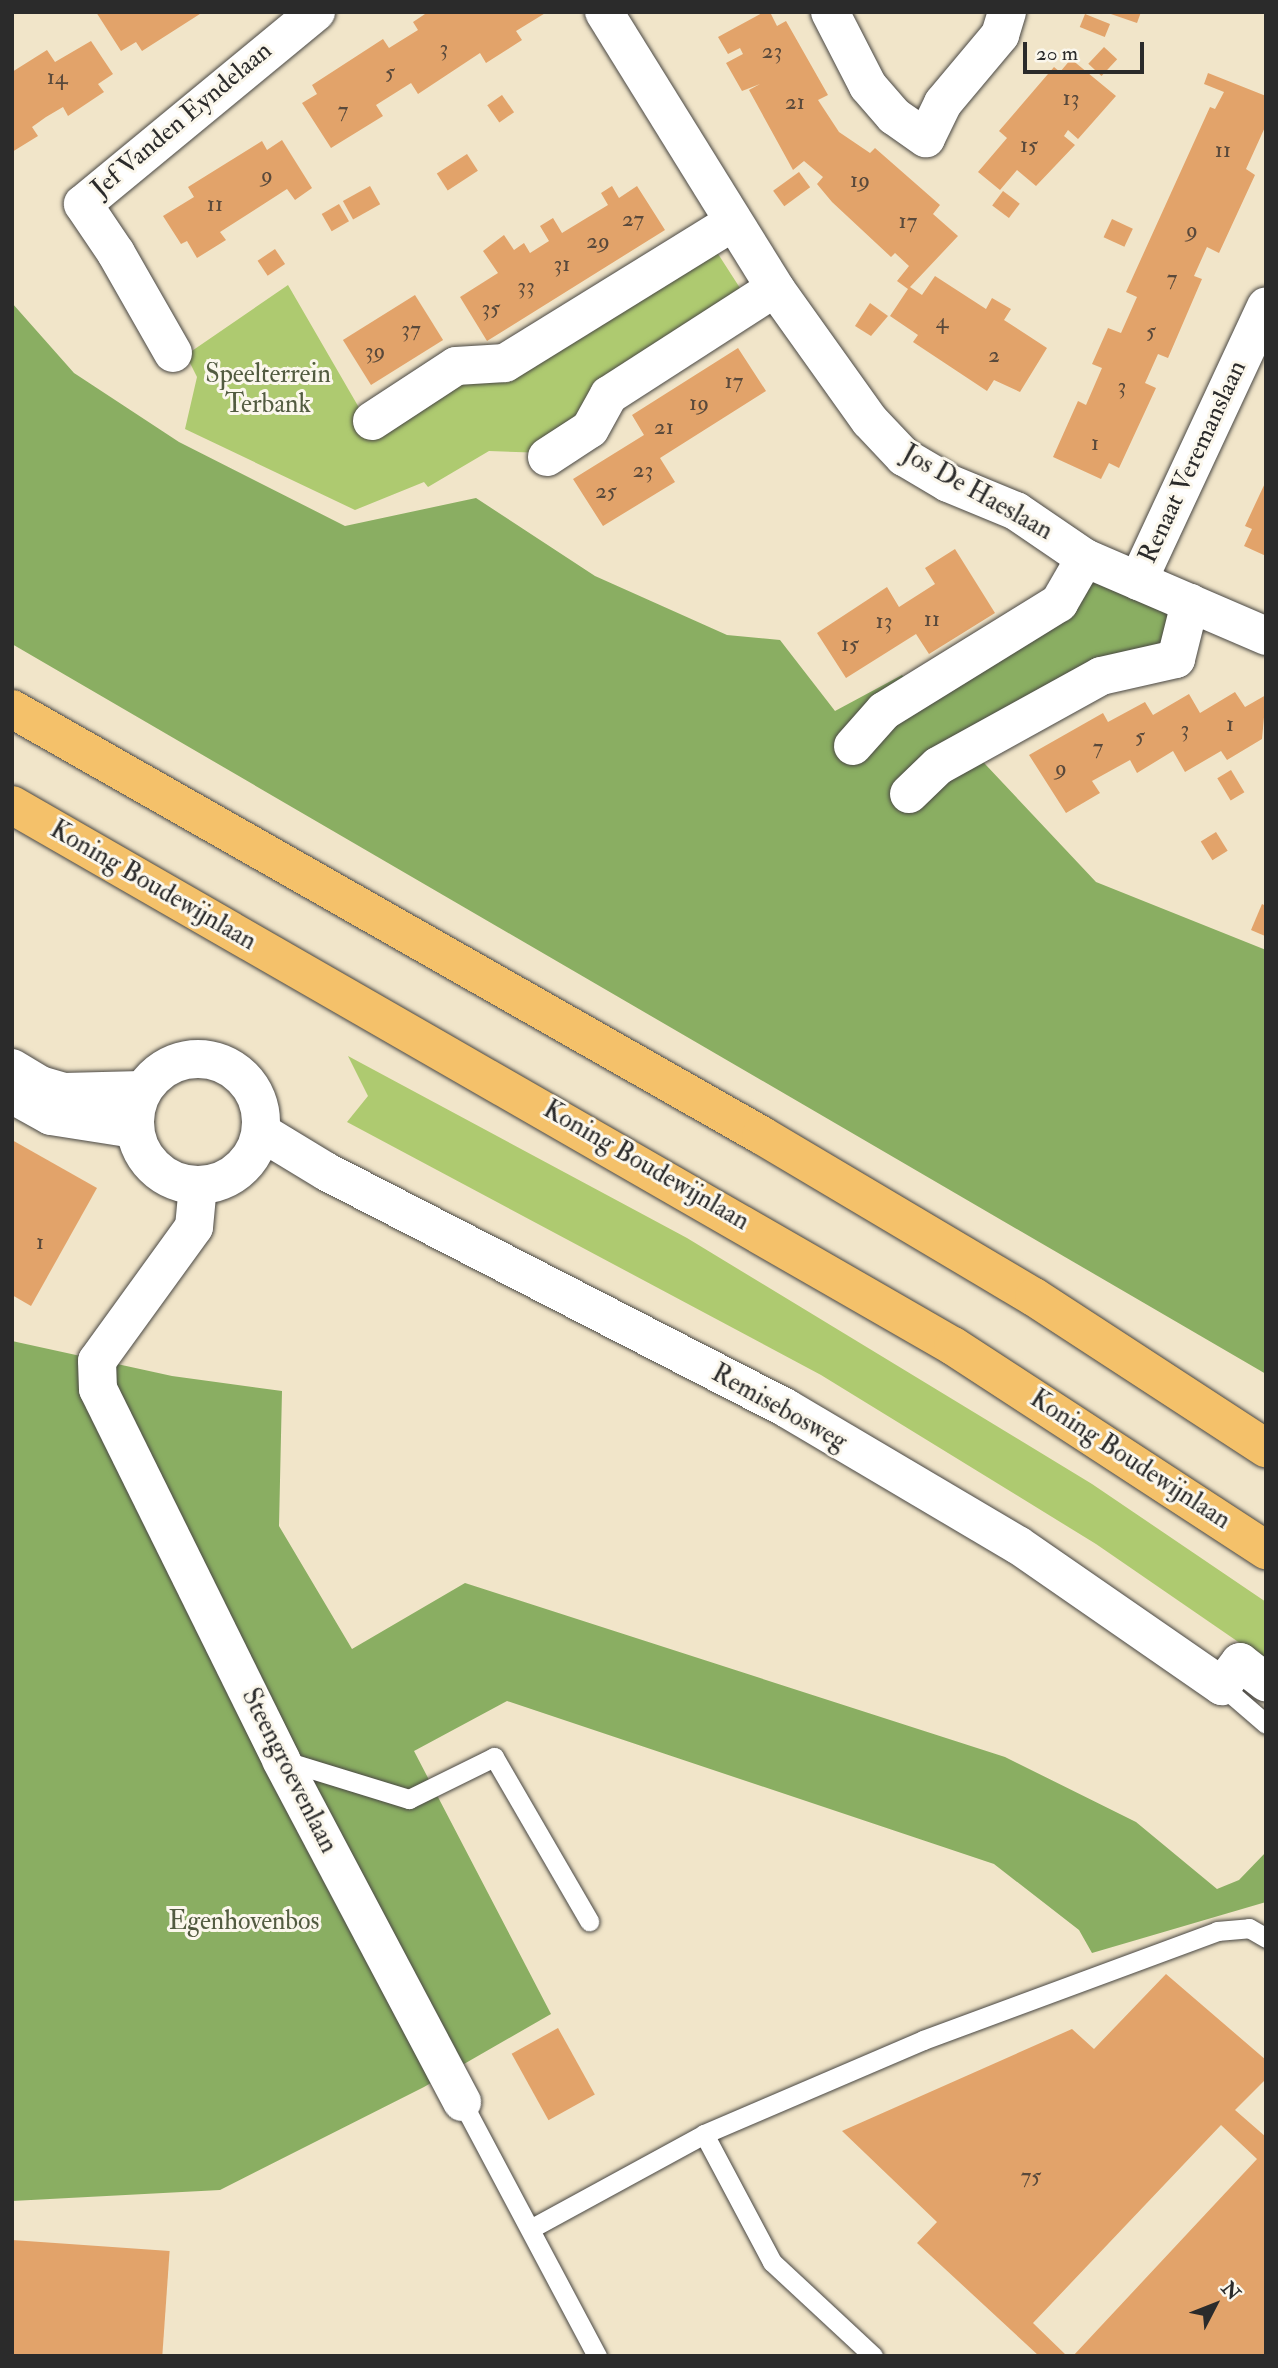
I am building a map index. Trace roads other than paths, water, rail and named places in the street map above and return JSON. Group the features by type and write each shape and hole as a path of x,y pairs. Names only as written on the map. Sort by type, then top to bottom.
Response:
{"highway":[{"path":"12,709 773,1142 1034,1297 1266,1448"},
{"name":"Koning Boudewijnlaan","path":"12,805 941,1339 1266,1550"}],"street":[{"name":"Jef Vanden Eyndelaan","path":"173,353 117,253 69,214 292,27 316,12"},
{"name":"Jos De Haeslaan","path":"604,12 775,288 870,422 904,457 948,483 1016,511 1085,558 1266,636"},
{"path":"830,12 868,86 894,116 926,138 943,103 1000,35 1007,12"},
{"path":"372,421 456,366 505,363 733,222"},
{"path":"547,457 590,429 609,396 775,288"},
{"name":"Renaat Veremanslaan","path":"1138,581 1266,306"},
{"path":"853,746 884,711 1059,603 1085,558"},
{"path":"909,794 938,766 1101,676 1175,659 1190,603"},
{"path":"218,1061 251,1085 260,1105 261,1132 251,1157 233,1175 217,1184 198,1185 160,1173 139,1147 134,1129 142,1090 156,1073 176,1062 218,1061"},
{"path":"12,1068 40,1086 64,1092 142,1090"},
{"path":"12,1094 51,1116 134,1129"},
{"name":"Remisebosweg","path":"261,1132 327,1171 786,1408 1018,1545 1222,1686"},
{"name":"Steengroevenlaan","path":"198,1185 194,1227 97,1362 99,1389 281,1760 462,2102"},
{"path":"1222,1686 1240,1662 1266,1682"}],"lane":[{"path":"1222,1686 1266,1724"},
{"path":"281,1760 409,1799 494,1757 589,1921"},
{"path":"530,2229 704,2134 923,2040 1217,1931 1249,1928 1266,1938"},
{"name":"Steengroevenlaan","path":"462,2102 597,2356"},
{"path":"704,2134 772,2262 873,2356"}],"park label":[{"name":"Speelterrein Terbank","path":"268,390"},
{"name":"Egenhovenbos","path":"244,1922"}]}
